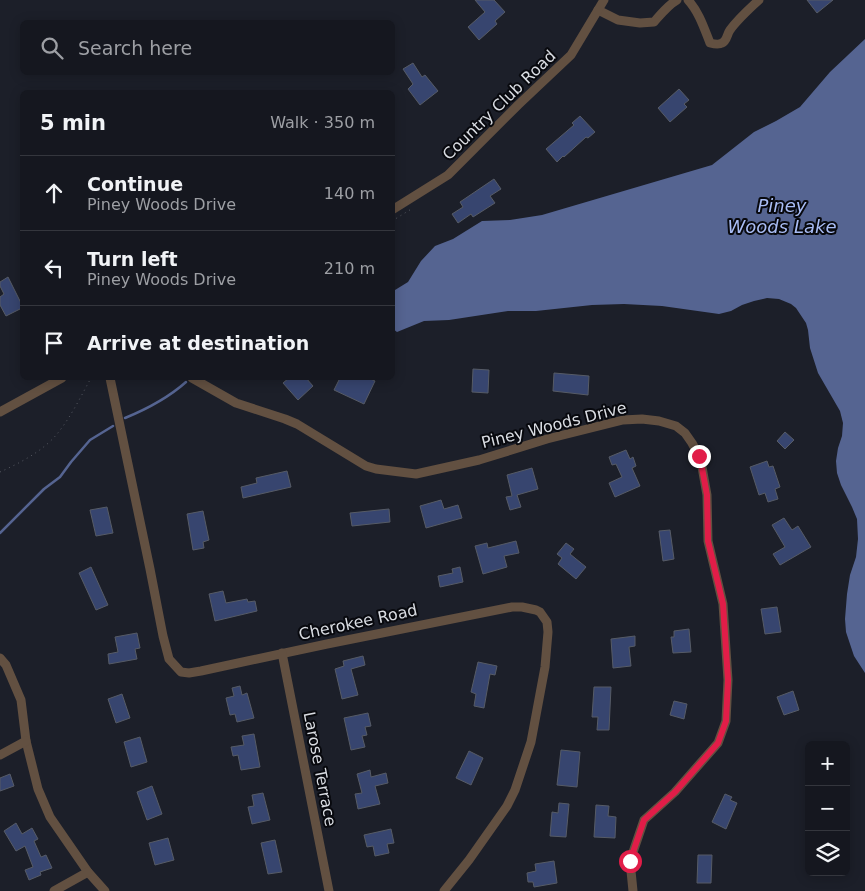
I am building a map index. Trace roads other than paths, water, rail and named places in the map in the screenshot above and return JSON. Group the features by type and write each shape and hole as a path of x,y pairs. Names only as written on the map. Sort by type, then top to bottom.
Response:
{"street":[{"name":"Country Club Road","path":"395,208 448,175 571,55 604,0"},
{"path":"598,10 618,20 640,23 654,22 672,2 677,0"},
{"path":"688,0 693,5 710,43 714,44 726,41 732,27 759,0"},
{"path":"0,412 58,380"},
{"name":"Cherokee Road","path":"110,380 163,636 169,659 181,672 189,673 512,607 536,610 544,617 547,622 548,632 545,666 531,742 515,790 507,806 469,860 444,891"},
{"name":"Piney Woods Drive","path":"196,380 236,403 297,424 366,466 416,474 479,460 547,439 623,420 642,418 659,421 676,426 684,433 696,449 702,468 707,495 708,541 723,604 728,680 726,721 718,743 675,792 644,820 630,861 633,891"},
{"name":"Larose Terrace","path":"282,654 329,891"},
{"path":"0,658 6,665 21,700 26,741 38,789 50,816 88,872 105,891"},
{"path":"0,755 26,741"},
{"path":"54,891 88,872"}],"water":[{"name":"Piney Woods Lake","path":"865,39 865,673 854,656 846,632 847,594 850,575 856,557 858,539 857,519 837,473 836,461 843,423 840,411 818,373 810,348 806,323 791,304 779,299 767,298 719,314 662,306 592,305 536,311 508,311 449,320 424,321 397,332 395,330 395,290 408,282 421,261 435,246 453,239 482,221 510,220 542,215 712,165 754,132 800,107 830,72"}],"waterway":[{"path":"125,418 157,403 186,382"},
{"path":"0,533 44,489 60,477 90,440 113,426"}]}
